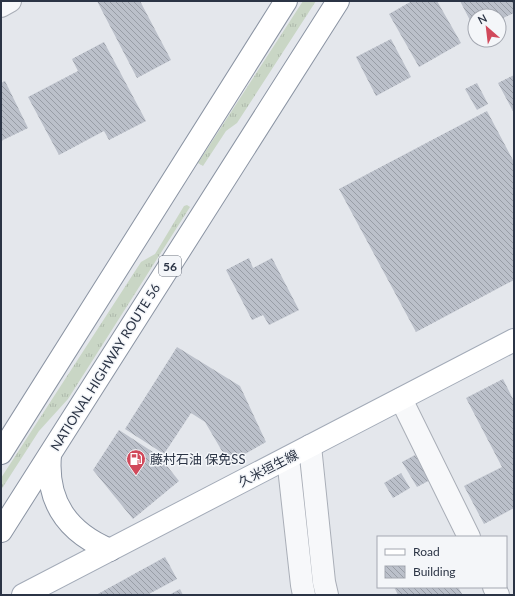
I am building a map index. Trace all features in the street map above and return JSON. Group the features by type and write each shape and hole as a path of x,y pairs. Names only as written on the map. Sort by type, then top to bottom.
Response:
{"main road":[{"path":"1,453 286,1"},
{"name":"NATIONAL HIGHWAY ROUTE 56","path":"1,531 338,1"},
{"name":"久米垣生線","path":"23,595 514,340"},
{"path":"50,455 50,482 59,507 66,519 86,538 97,545 110,550"}],"street":[{"path":"1,6 10,1"},
{"path":"401,399 469,536"},
{"path":"310,446 324,582 327,595"},
{"path":"288,458 304,595"}],"green space":[{"path":"303,1 316,1 237,123 226,131 203,166 198,163"},
{"path":"187,205 190,207 68,399 39,431 1,490 1,478 141,262 155,254 184,206"}],"building":[{"path":"97,1 140,1 171,60 137,78"},
{"path":"412,1 437,1 461,43 419,67 389,14"},
{"path":"460,1 514,1 514,13 507,16 507,8 467,8 467,15"},
{"path":"391,39 411,77 376,96 356,57"},
{"path":"104,42 146,121 109,140 104,131 59,155 28,97 78,71 72,59"},
{"path":"514,75 514,113 498,83"},
{"path":"5,81 28,128 1,141 1,83"},
{"path":"477,83 488,104 477,110 465,89"},
{"path":"487,111 514,162 514,280 416,332 339,189"},
{"path":"249,258 253,268 272,258 299,310 269,325 263,315 252,320 226,270"},
{"path":"177,347 240,386 266,442 229,463 205,422 191,413 164,454 125,429"},
{"path":"503,379 514,401 514,508 484,524 464,486 502,467 466,398"},
{"name":"藤村石油 保免SS","path":"119,430 159,456 179,481 133,519 93,470"},
{"path":"415,455 430,480 417,487 402,462"},
{"path":"401,473 410,488 393,498 384,483"},
{"path":"165,557 177,579 147,595 96,595"},
{"path":"394,588 459,588 462,594 398,595"},
{"path":"180,589 183,595 169,595"}],"place":[{"name":"藤村石油 保免SS","path":"136,476"}]}
